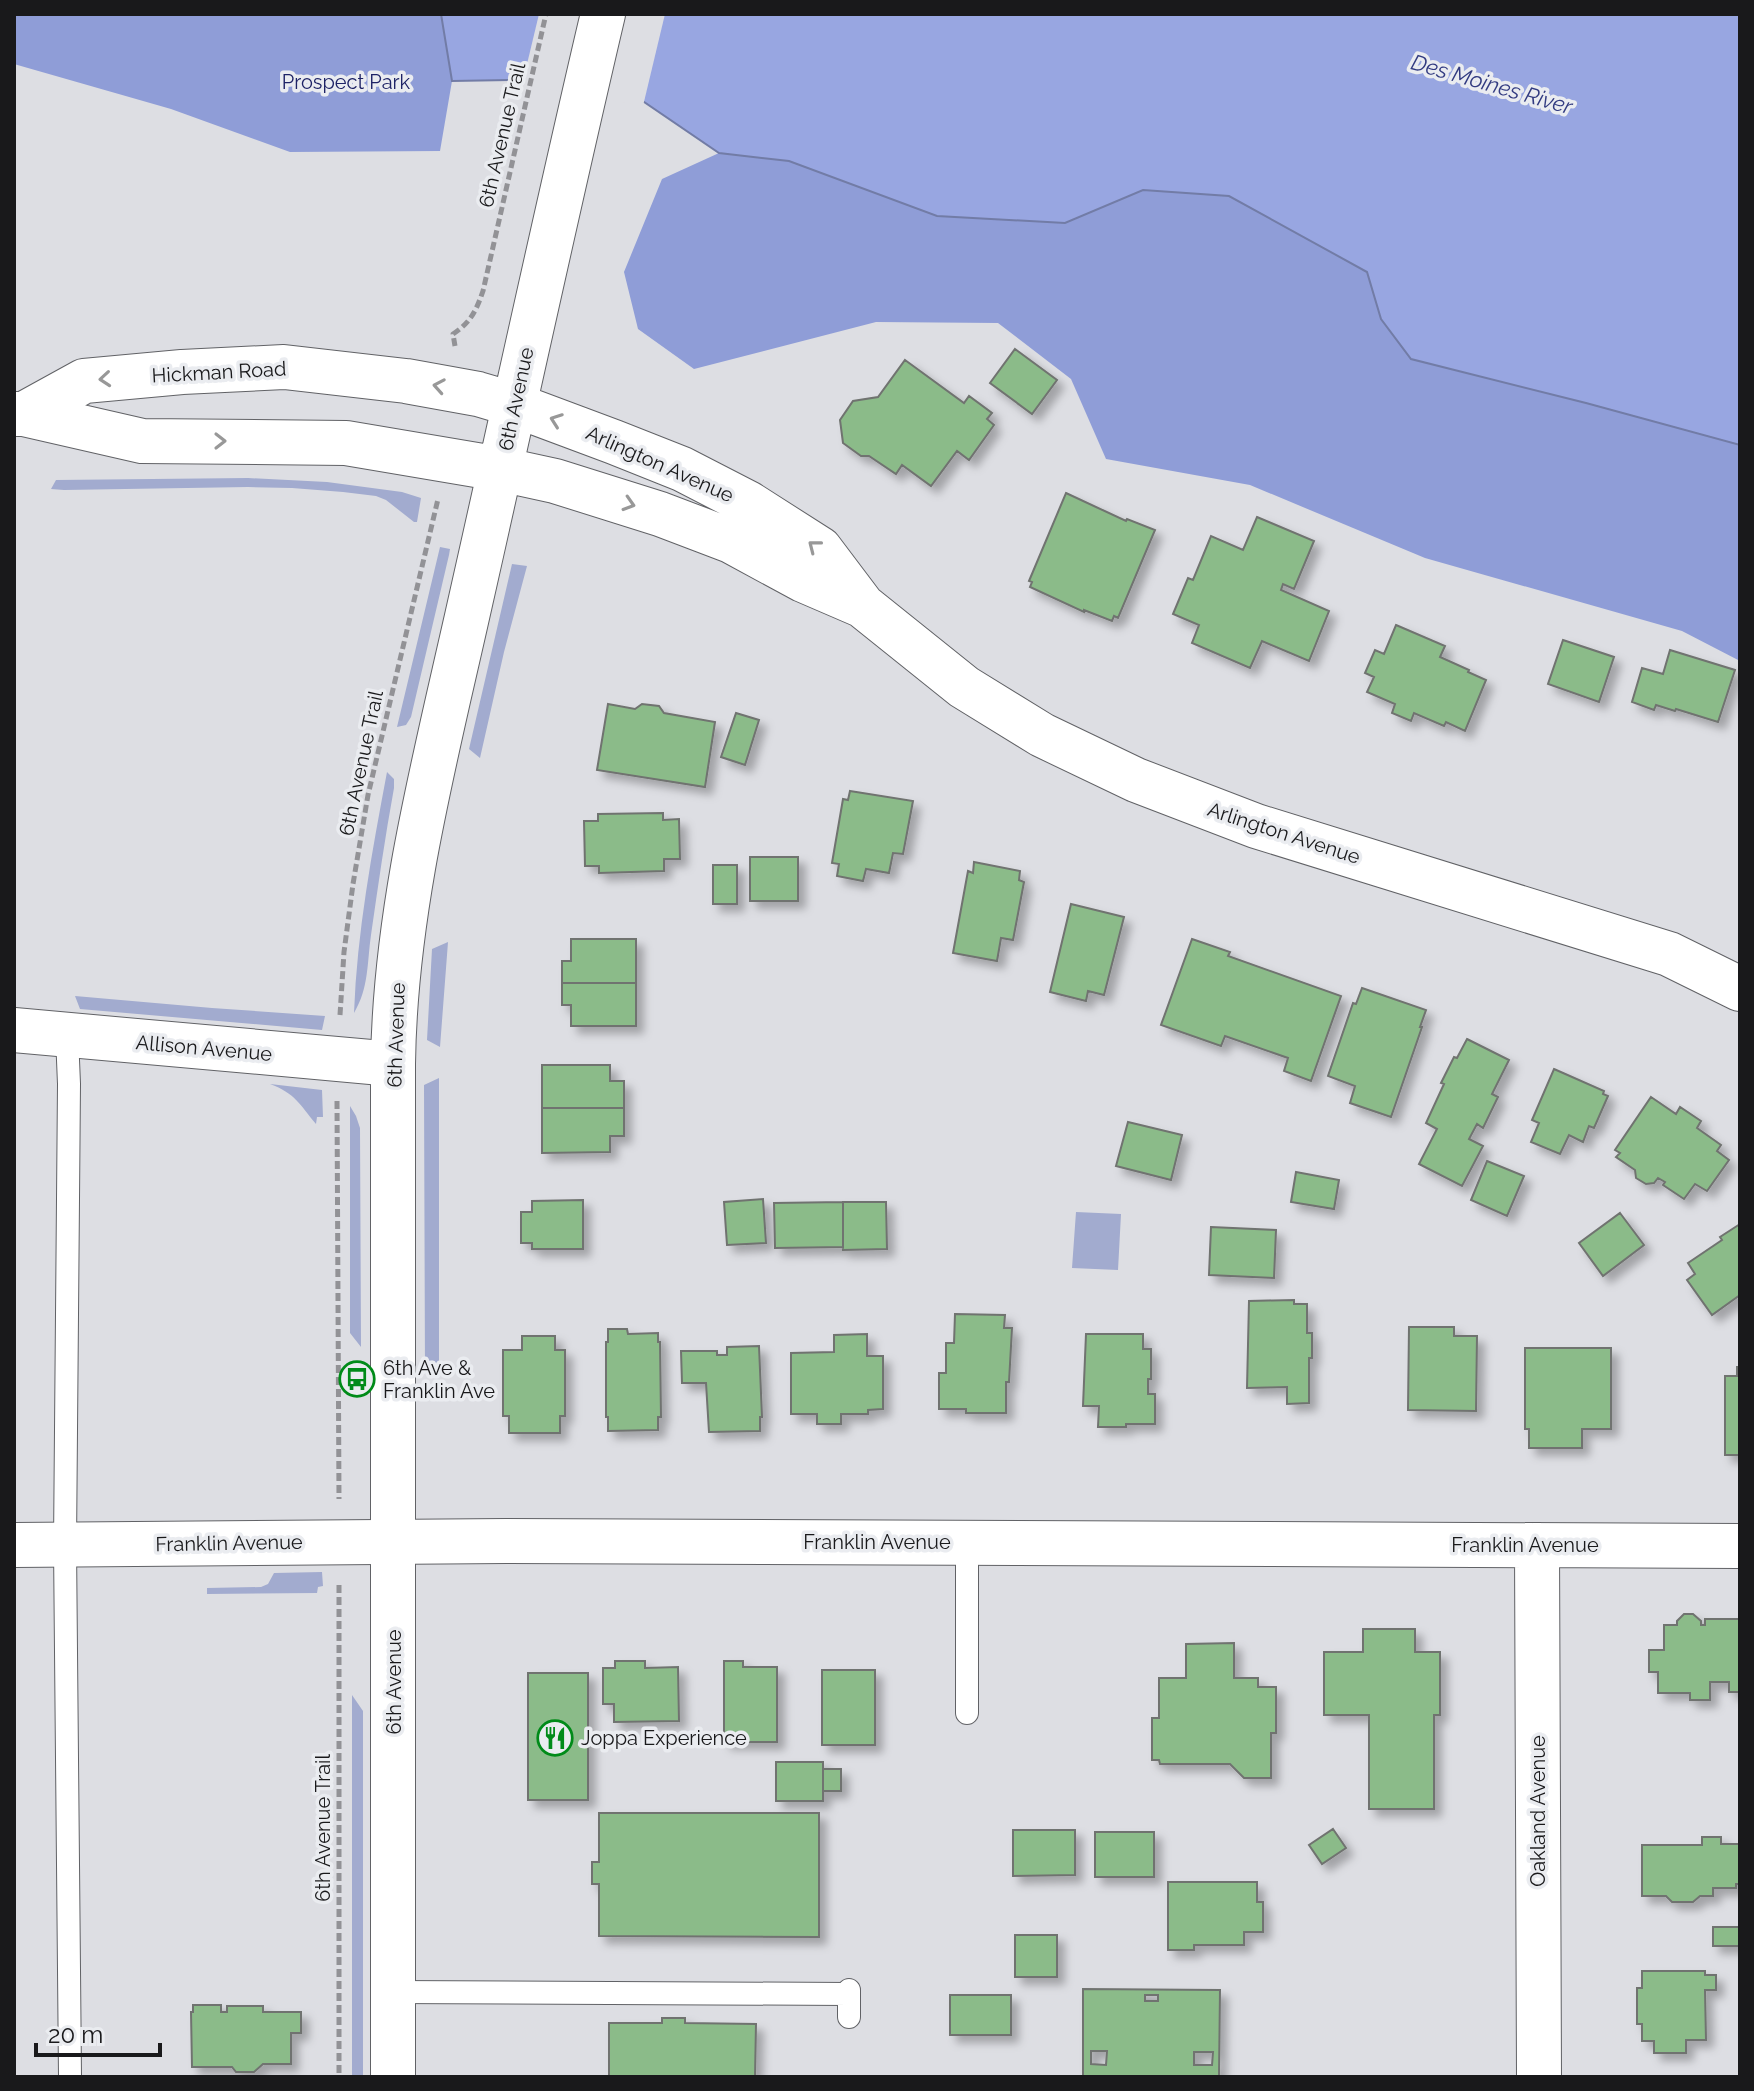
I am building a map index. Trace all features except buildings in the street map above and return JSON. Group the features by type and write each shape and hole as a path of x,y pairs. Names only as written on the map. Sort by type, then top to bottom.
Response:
{"main road":[{"name":"6th Avenue","path":"393,2077 393,1064 397,979 409,888 433,770 603,14"},
{"name":"Hickman Road","path":"19,414 84,381 284,367 406,381 478,394 515,405"},
{"name":"Arlington Avenue","path":"515,405 682,469 748,503 820,549 863,606 964,687 1042,735 1136,780 1256,826 1669,954 1740,989"},
{"name":"Hickman Road","path":"19,414 142,441 346,443 500,469"},
{"name":"Arlington Avenue","path":"500,469 555,481 674,519 731,541 803,580 863,606"},
{"name":"Allison Avenue","path":"14,1030 393,1064"},
{"name":"Franklin Avenue","path":"14,1545 394,1541 1740,1546"},
{"name":"Oakland Avenue","path":"1537,1545 1539,2077"}],"lane":[{"path":"67,1036 65,1545 70,2077"},
{"path":"967,1543 967,1713"},
{"path":"393,1992 849,1992 849,2017"}],"path":[{"name":"6th Avenue Trail","path":"455,347 453,334 476,313 483,291 546,14"},
{"name":"6th Avenue Trail","path":"339,1027 344,952 368,795 437,510"},
{"path":"337,1096 339,1507"},
{"name":"6th Avenue Trail","path":"339,1579 339,2077"}],"shaded area":[{"path":"248,478 327,482 402,492 421,498 417,522 386,500 343,492 248,487 51,489 56,480"},
{"path":"440,547 450,549 449,555 411,717 406,725 397,727"},
{"path":"512,564 527,566 480,758 469,749"},
{"path":"387,772 394,779 394,788 367,975 354,1013 362,922"},
{"path":"448,942 440,1047 427,1040 432,949"},
{"path":"75,996 325,1016 322,1030 80,1009"},
{"path":"439,1078 439,1365 425,1374 424,1085"},
{"path":"270,1084 322,1090 323,1117 317,1117 316,1124 291,1096"},
{"path":"350,1106 360,1128 361,1347 350,1333"},
{"path":"1076,1212 1121,1214 1118,1270 1072,1268"},
{"path":"322,1572 323,1586 318,1587 317,1593 207,1594 207,1588 261,1587 268,1584 274,1573"},
{"path":"352,1695 363,1711 363,2077 352,2077"}],"green space":[{"name":"Prospect Park","path":"14,14 441,14 452,81 440,151 290,152 171,109 14,64"},
{"path":"719,153 789,161 937,216 1065,223 1143,190 1229,196 1367,272 1381,319 1586,403 1740,445 1740,661 1682,631 1425,558 1250,485 1106,459 1071,379 998,323 876,322 694,369 638,329 624,272 662,179"}],"water":[{"name":"Des Moines River","path":"441,14 1740,14 1740,445 1411,359 1381,319 1367,272 1229,196 1143,190 1065,223 937,216 789,161 719,153 644,102 516,80 452,81"}],"pier":[{"path":"539,14 665,14 643,106 522,85"}],"place":[{"name":"6th Ave & Franklin Ave","path":"357,1379"},
{"name":"Joppa Experience","path":"555,1738"}]}
